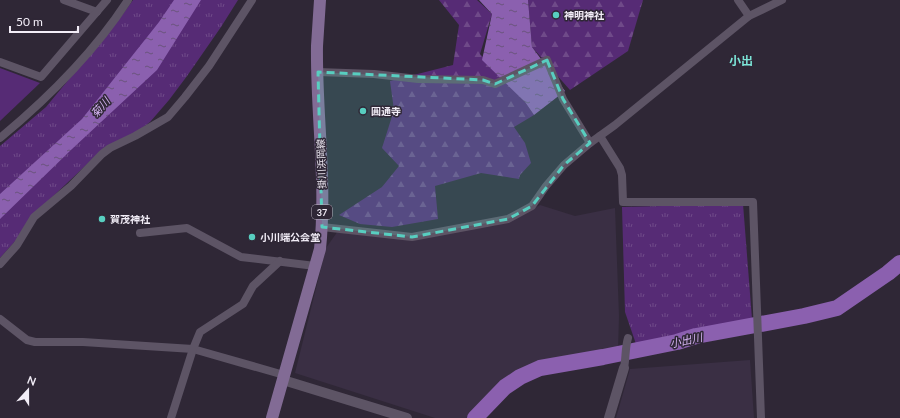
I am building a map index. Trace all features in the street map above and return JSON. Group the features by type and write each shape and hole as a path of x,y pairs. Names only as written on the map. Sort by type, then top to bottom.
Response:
{"main road":[{"name":"掛川浜岡線","path":"272,418 320,249 322,194 317,46 320,0"}],"street":[{"path":"64,0 97,12"},
{"path":"0,62 41,77 107,0"},
{"path":"0,138 31,112 86,55 117,17 128,0"},
{"path":"0,264 17,245 34,217 71,186 102,154 110,148 135,136 168,117 185,98 208,66 252,0"},
{"path":"738,0 749,16"},
{"path":"322,227 412,237 508,219 532,206 546,186 564,165 590,143 749,16 782,0"},
{"path":"318,72 374,74 418,79 483,80 495,84 547,60 563,99 590,143"},
{"path":"600,136 620,168 622,175 623,202 753,202 761,418"},
{"path":"140,232 188,228 241,257 315,266"},
{"path":"171,418 193,348 200,332 243,304 254,286 280,261"},
{"path":"0,319 27,340 35,342 82,342 193,348 388,415 407,418"},
{"path":"609,418 625,363 627,342"}],"highlighted area":[{"path":"547,60 563,99 590,143 564,165 532,206 508,219 412,237 322,227 318,72 483,80 495,84"}],"shaded area":[{"path":"540,205 575,216 615,208 619,316 618,350 532,366 512,375 472,410 468,418 435,418 295,373 326,248 338,231 399,239 494,226 521,216"},
{"path":"750,360 754,418 616,418 630,369"}],"green space":[{"path":"133,0 238,0 187,76 150,122 141,129 101,151 29,219 17,239 0,258 0,146 46,107"},
{"path":"439,0 477,0 492,14 480,54 525,102 534,115 514,127 525,143 531,163 520,175 519,179 481,173 435,186 438,219 392,227 360,224 339,215 382,187 399,166 382,148 394,110 390,81 453,65 459,25"},
{"path":"528,0 643,0 628,51 570,90 532,47"},
{"path":"0,68 40,83 0,121"},
{"path":"743,204 752,319 636,344 625,312 622,207"}],"water":[{"name":"菊川","path":"174,0 201,0 157,70 72,149 0,219 0,194 82,119 159,22"},
{"path":"479,0 528,0 532,47 565,91 534,115 525,102 482,60 492,14"}],"waterway":[{"name":"小出川","path":"475,418 505,387 520,377 540,368 603,357 677,342 696,336 804,316 837,308 900,263"}],"place":[{"name":"神明神社","path":"556,15"},
{"name":"圓通寺","path":"363,111"},
{"name":"賀茂神社","path":"102,219"},
{"name":"小川端公会堂","path":"252,237"}],"district":[{"name":"小出","path":"741,60"}]}
